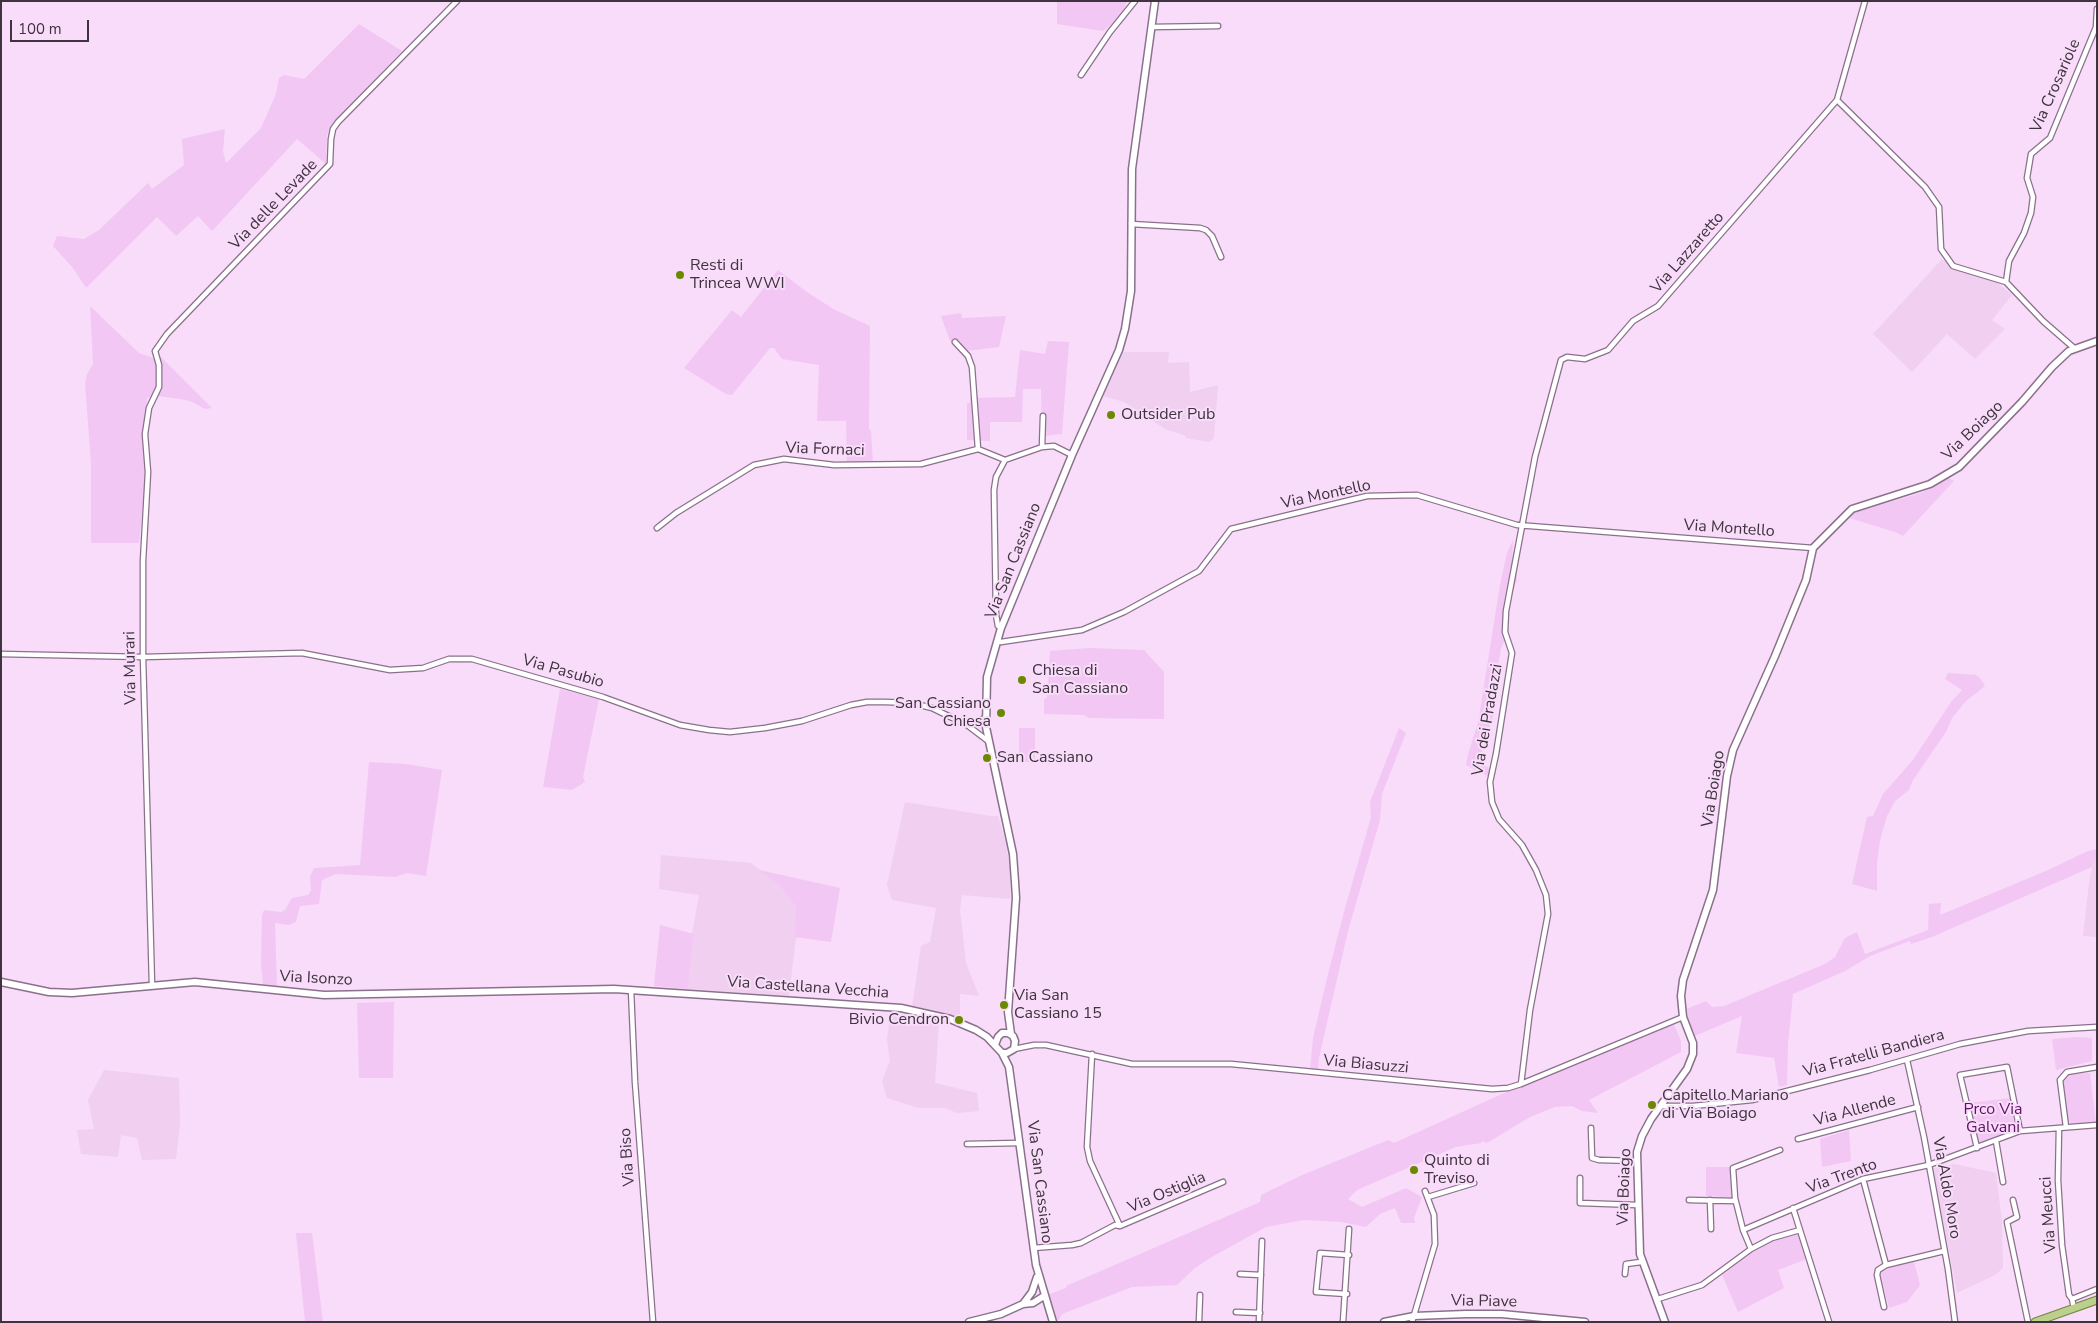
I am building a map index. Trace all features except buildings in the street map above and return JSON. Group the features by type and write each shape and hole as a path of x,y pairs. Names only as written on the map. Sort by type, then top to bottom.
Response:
{"main road":[{"name":"Via San Cassiano","path":"1013,1036 1008,1012 1016,898 1013,854 988,741 985,718 987,678 1001,628 1072,455 1119,350 1125,329 1131,291 1132,169 1156,1"},
{"name":"Via Boiago","path":"1665,1322 1658,1299 1641,1262 1638,1246 1637,1152 1642,1136 1659,1106 1687,1069 1693,1054 1693,1043 1683,1017 1681,996 1683,980 1713,890 1727,776 1733,750 1775,656 1802,588 1814,548 1852,510 1930,484 1959,467 2022,402 2052,367 2074,348 2097,340"},
{"name":"Via Isonzo","path":"1,982 32,989 60,992 85,992 152,985 207,982 331,995 582,988 631,990"},
{"name":"Via Castellana Vecchia","path":"631,990 901,1008 941,1017 981,1032 1000,1034"},
{"name":"Via San Cassiano","path":"1000,1034 1008,1012"},
{"name":"Via Castellana Vecchia","path":"981,1032 995,1044"},
{"path":"1000,1034 1013,1036 1016,1044 1013,1050 1002,1052 995,1044 1000,1034"},
{"name":"Via San Cassiano","path":"1010,1071 1013,1050"},
{"name":"Via San Cassiano","path":"1002,1052 1010,1071 1038,1276 1053,1322"},
{"path":"1023,1304 1029,1296 1038,1276"},
{"path":"1029,1296 1044,1296"},
{"path":"1034,1303 1044,1296"},
{"path":"2035,1322 2097,1300"},
{"path":"969,1322 1001,1314 1023,1304 1034,1303 1049,1309"},
{"name":"Via Piave","path":"1384,1322 1466,1314 1502,1314 1585,1322"}],"street":[{"name":"Via delle Levade","path":"155,354 156,348 167,334 330,164 332,152 331,139 333,129 338,122 457,1"},
{"path":"1081,75 1110,32 1135,1"},
{"name":"Via Lazzaretto","path":"1522,526 1535,457 1561,360 1567,357 1585,359 1608,350 1633,321 1658,306 1837,100 1865,1"},
{"name":"Via Crosariole","path":"2006,282 2009,261 2024,233 2031,213 2033,197 2027,178 2031,154 2050,138 2096,27 2097,9"},
{"path":"1151,27 1218,26"},
{"path":"1837,100 1925,187 1939,207 1941,249 1952,266 2006,282 2074,348"},
{"path":"1131,224 1200,228 1206,230 1212,236 1221,257"},
{"path":"955,342 968,356 972,367 978,449 1005,460 1042,447 1054,446 1072,455"},
{"name":"Via Murari","path":"152,985 143,656 143,561 148,472 145,434 149,408 159,387 159,365 155,354"},
{"path":"1042,447 1044,416"},
{"name":"Via Fornaci","path":"657,528 676,512 754,464 784,459 834,465 921,464 978,449"},
{"path":"1001,628 998,626 996,615 994,490 996,477 1005,460"},
{"name":"Via Montello","path":"997,641 1001,642 1082,630 1124,612 1199,571 1231,529 1367,496 1417,495 1522,526 1814,548"},
{"name":"Via dei Pradazzi","path":"1521,1084 1530,1010 1548,914 1546,895 1536,870 1522,845 1499,819 1490,791 1490,782 1511,662 1512,653 1505,632 1505,621 1522,526"},
{"name":"Via Pasubio","path":"1,654 143,656 302,653 390,670 422,668 449,659 472,659 603,697 680,725 716,731 730,732 774,726 802,721 851,705 867,702 885,702 912,703 932,708 967,725 988,741"},
{"path":"967,725 985,718"},
{"name":"Via Biso","path":"631,990 635,1082 653,1322"},
{"name":"Via Biasuzzi","path":"1013,1050 1034,1045 1049,1045 1132,1064 1231,1064 1492,1090 1521,1084 1683,1017"},
{"name":"Via Fratelli Bandiera","path":"1659,1106 1693,1106 1752,1100 2000,1035 2048,1029 2097,1027"},
{"name":"Via Biasuzzi","path":"1013,1036 1034,1045"},
{"name":"Via Ostiglia","path":"1092,1054 1087,1147 1090,1161 1120,1226"},
{"name":"Via Aldo Moro","path":"1907,1060 1929,1165 1955,1322"},
{"path":"1977,1148 1960,1075 2007,1067 2020,1131"},
{"path":"2066,1127 2060,1080 2067,1072 2097,1067"},
{"name":"Via Allende","path":"1798,1139 1918,1108"},
{"name":"Via Trento","path":"1743,1230 1863,1179 1929,1165 2020,1131 2097,1125"},
{"path":"1591,1128 1592,1158 1599,1160 1637,1161"},
{"name":"Via Meucci","path":"2059,1128 2058,1180 2062,1246 2069,1295 2074,1308"},
{"path":"1996,1140 2003,1182"},
{"path":"968,1144 1020,1143"},
{"path":"1751,1249 1743,1230 1736,1201 1733,1168 1780,1150"},
{"path":"1580,1178 1580,1203 1637,1205"},
{"path":"1863,1179 1886,1265"},
{"name":"Via Ostiglia","path":"1033,1248 1081,1243 1115,1225 1120,1226 1223,1182"},
{"path":"1428,1197 1474,1183"},
{"path":"1413,1319 1435,1244 1434,1215 1425,1191"},
{"path":"1689,1200 1736,1201"},
{"path":"1710,1200 1712,1228"},
{"path":"2013,1200 2017,1217 2007,1222 2028,1322"},
{"path":"1793,1208 1829,1322"},
{"path":"1344,1322 1350,1229"},
{"path":"1658,1299 1711,1280 1751,1249 1772,1238 1800,1230"},
{"path":"1259,1322 1262,1241"},
{"path":"1884,1307 1877,1274 1878,1270 1886,1265 1944,1251"},
{"path":"1346,1294 1316,1292 1320,1253 1349,1255"},
{"path":"1626,1274 1626,1264 1641,1262"},
{"path":"1240,1274 1261,1275"},
{"path":"2072,1299 2097,1288"},
{"path":"1199,1322 1200,1295"},
{"path":"1236,1312 1260,1313"},
{"path":"1464,1322 1466,1314"}],"shaded area":[{"path":"1942,259 1949,265 1992,278 2012,295 1992,320 2005,329 1975,359 1947,334 1912,372 1873,334"},
{"path":"1122,352 1169,352 1168,363 1189,362 1190,392 1218,385 1214,438 1209,442 1186,438 1186,436 1165,429 1124,402 1103,396"},
{"path":"905,802 998,816 1006,844 1011,875 1010,899 962,895 960,910 966,963 979,996 960,994 960,1019 912,1007 921,946 930,942 936,908 892,900 887,885"},
{"path":"661,855 751,863 779,885 796,907 796,937 789,996 688,989 694,935 692,934 699,895 659,889"},
{"path":"2097,860 2097,937 2083,936 2093,861"},
{"path":"890,1016 939,1021 935,1083 977,1093 979,1111 957,1113 945,1108 918,1108 887,1098 882,1081 890,1061 887,1040"},
{"path":"104,1070 179,1078 180,1123 176,1159 142,1160 137,1138 121,1135 118,1157 81,1154 77,1130 94,1129 88,1100"},
{"path":"1954,1164 1996,1173 2002,1222 2003,1265 2003,1268 1995,1275 1957,1293 1933,1169"}],"green space":[{"path":"1057,1 1127,1 1121,17 1103,31 1057,24"},
{"path":"359,24 402,51 331,125 327,135 326,164 297,139 212,231 198,216 176,236 157,217 86,288 73,268 53,246 57,236 84,239 99,230 148,183 152,189 184,165 182,139 225,129 223,151 226,163 261,128 276,94 279,78 284,75 304,79"},
{"path":"778,270 835,310 870,326 869,429 871,431 873,463 847,463 846,421 817,421 819,365 782,359 774,348 770,348 732,395 726,394 684,368 732,310 741,317"},
{"path":"90,306 139,353 153,358 158,354 212,408 205,409 190,401 180,399 158,396 147,398 145,483 139,543 91,543 91,463 85,384 87,374 93,364"},
{"path":"961,313 962,318 1006,316 999,347 966,351 966,357 950,341 941,316"},
{"path":"1048,341 1069,342 1062,434 1042,436 1041,389 1023,389 1022,422 990,422 990,441 967,440 967,403 970,403 970,398 1015,397 1020,350 1045,354"},
{"path":"1949,478 1954,481 1903,536 1846,517 1862,510 1921,493"},
{"path":"1513,540 1512,569 1517,570 1517,580 1511,596 1507,619 1508,633 1501,648 1494,713 1479,762 1491,769 1495,775 1493,779 1466,765 1478,723 1500,585 1507,553"},
{"path":"1090,648 1144,650 1164,672 1164,719 1089,718 1084,715 1044,714 1050,651"},
{"path":"1948,673 1976,675 1985,686 1966,701 1952,718 1946,732 1913,780 1909,790 1895,801 1887,816 1880,840 1877,864 1877,891 1852,884 1867,817 1873,816 1883,794 1913,760 1951,702 1962,690 1945,679"},
{"path":"560,689 599,699 583,777 585,782 572,790 543,787"},
{"path":"1019,728 1035,728 1035,762 1019,762"},
{"path":"1399,728 1406,733 1382,794 1380,820 1348,931 1319,1058 1318,1071 1310,1070 1313,1038 1328,974 1371,817 1370,802"},
{"path":"369,762 406,764 442,770 426,876 407,873 395,877 336,874 322,880 319,904 300,906 296,922 288,925 275,923 277,986 263,984 261,964 262,916 264,910 281,912 285,910 292,898 308,895 311,891 310,877 314,868 360,865"},
{"path":"2097,849 2097,860 2093,861 2092,867 1932,937 1911,944 1910,941 1870,956 1845,971 1793,994 1788,1044 1787,1085 1779,1087 1774,1058 1736,1053 1742,1016 1690,1038 1679,1012 1706,1001 1712,1007 1724,1006 1825,964 1835,957 1845,938 1857,932 1865,954 1928,930 1929,904 1941,903 1940,915 2046,871 2088,851"},
{"path":"759,870 840,888 831,942 795,937 796,907 779,885"},
{"path":"660,925 694,934 688,989 654,986"},
{"path":"394,1002 393,1078 359,1078 357,1003"},
{"path":"1673,1022 1681,1041 1681,1052 1589,1100 1598,1113 1582,1111 1572,1106 1555,1107 1530,1117 1487,1143 1482,1141 1481,1143 1456,1147 1357,1190 1348,1199 1362,1207 1406,1188 1422,1197 1414,1218 1415,1223 1401,1223 1395,1208 1380,1214 1366,1227 1341,1222 1304,1220 1266,1227 1210,1258 1195,1268 1177,1285 1132,1287 1062,1314 1059,1320 1057,1320 1047,1295 1260,1202 1261,1195 1300,1176 1388,1140 1394,1143 1546,1074"},
{"path":"2092,1038 2092,1061 2056,1070 2052,1039"},
{"path":"2090,1073 2096,1124 2071,1124 2068,1120 2063,1080 2067,1074"},
{"name":"Prco Via Galvani","path":"2010,1098 2015,1128 2011,1132 1978,1144 1969,1103"},
{"path":"1849,1130 1851,1161 1822,1167 1820,1139"},
{"path":"1706,1167 1732,1167 1734,1198 1706,1196"},
{"path":"296,1233 312,1233 323,1322 305,1322"},
{"path":"1799,1233 1807,1259 1778,1270 1784,1288 1738,1312 1722,1275 1750,1254 1771,1242"},
{"path":"1914,1262 1920,1285 1907,1302 1889,1308 1879,1269"}],"place":[{"name":"Resti di Trincea WWI","path":"680,275"},
{"name":"Outsider Pub","path":"1111,415"},
{"name":"Chiesa di San Cassiano","path":"1022,680"},
{"name":"San Cassiano Chiesa","path":"1001,713"},
{"name":"San Cassiano","path":"987,758"},
{"name":"Via San Cassiano 15","path":"1004,1005"},
{"name":"Bivio Cendron","path":"959,1020"},
{"name":"Capitello Mariano di Via Boiago","path":"1652,1105"},
{"name":"Quinto di Treviso","path":"1414,1170"}]}
